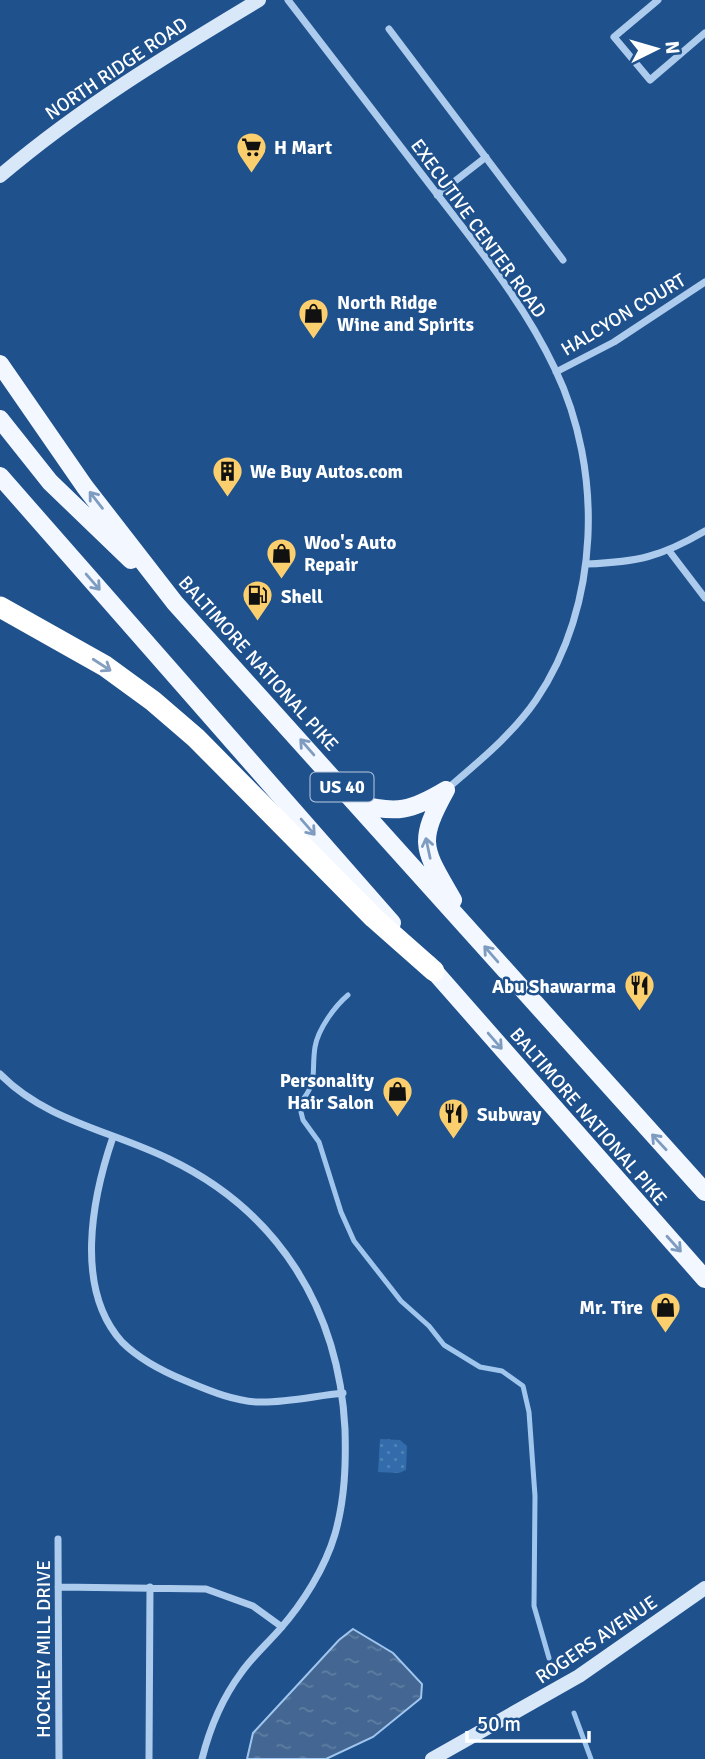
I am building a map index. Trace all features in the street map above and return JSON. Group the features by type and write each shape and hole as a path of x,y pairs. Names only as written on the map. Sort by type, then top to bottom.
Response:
{"highway":[{"path":"0,607 105,666 153,701 196,738 374,918 434,971"}],"main road":[{"name":"NORTH RIDGE ROAD","path":"0,176 78,113 141,71 259,0"},
{"name":"BALTIMORE NATIONAL PIKE","path":"0,364 71,466 175,603 705,1192"},
{"path":"0,419 50,482 175,603"},
{"name":"BALTIMORE NATIONAL PIKE","path":"0,476 705,1279"},
{"path":"356,804 385,811 400,810 418,806 446,790"},
{"path":"446,790 429,820 425,836 427,850 470,930"},
{"name":"ROGERS AVENUE","path":"432,1759 579,1676 705,1587"}],"street":[{"name":"EXECUTIVE CENTER ROAD","path":"288,0 505,284 556,372 573,420 584,469 588,520 587,564 577,612 559,658 537,699 493,750 446,790"},
{"path":"658,0 614,37 650,80 705,33"},
{"path":"389,29 563,260"},
{"path":"437,195 485,157"},
{"name":"HALCYON COURT","path":"556,372 614,342 705,282"},
{"path":"587,564 638,560 670,552 705,531"},
{"path":"670,552 705,598"},
{"path":"0,1074 52,1112 169,1159 231,1197 261,1224 296,1268 329,1334 342,1393 346,1454 344,1496 335,1536 313,1583 282,1627 241,1672 211,1722 202,1759"},
{"path":"113,1137 99,1178 93,1280 101,1307 123,1343 146,1361 175,1376 238,1399 285,1402 342,1393"},
{"name":"HOCKLEY MILL DRIVE","path":"58,1538 59,1759"},
{"path":"58,1587 206,1589 232,1596 282,1627"},
{"path":"149,1759 150,1587"}],"shaded area":[{"path":"380,1439 400,1440 407,1446 406,1470 399,1473 378,1472"}],"water":[{"path":"353,1629 393,1653 422,1684 421,1698 373,1737 326,1759 247,1759 253,1733 339,1640"}],"waterway":[{"path":"348,995 328,1018 317,1040 312,1083 299,1104 303,1120 319,1142 341,1212 354,1241 401,1301 429,1326 444,1345 480,1367 502,1371 523,1386 529,1412 535,1496 534,1606 549,1658"},
{"path":"574,1713 591,1759"}],"place":[{"name":"H Mart","path":"251,174"},
{"name":"North Ridge Wine and Spirits","path":"314,340"},
{"name":"We Buy Autos.com","path":"227,498"},
{"name":"Woo's Auto Repair","path":"281,580"},
{"name":"Shell","path":"258,623"},
{"name":"Abu Shawarma","path":"639,1013"},
{"name":"Personality Hair Salon","path":"397,1118"},
{"name":"Subway","path":"454,1141"},
{"name":"Mr. Tire","path":"666,1334"}]}
